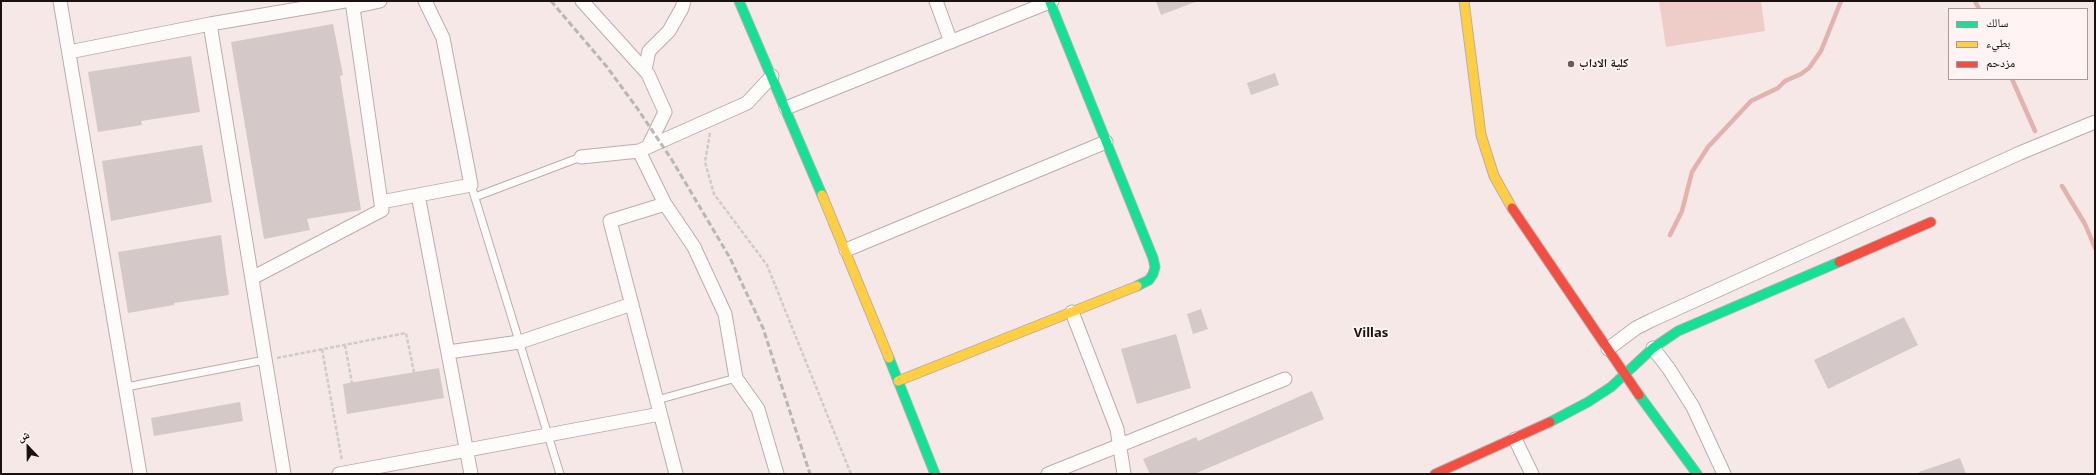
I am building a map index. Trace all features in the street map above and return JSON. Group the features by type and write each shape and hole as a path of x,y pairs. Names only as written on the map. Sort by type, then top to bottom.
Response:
{"street":[{"path":"60,1 140,474"},
{"path":"69,52 210,24 350,3 380,1"},
{"path":"381,202 418,195 473,191 443,38 425,1"},
{"path":"582,1 645,70 665,112 644,149"},
{"path":"645,70 649,51 669,31 682,8 684,1"},
{"path":"739,1 846,250 935,474"},
{"path":"936,1 951,42"},
{"path":"786,108 1051,1 1155,267 1149,280 1142,284 898,381"},
{"path":"1464,1 1481,135 1494,176 1505,198 1625,376 1697,474"},
{"path":"252,278 382,210 350,3"},
{"path":"210,24 284,474"},
{"path":"581,157 644,149 747,103 772,76"},
{"path":"1608,349 1636,328 1652,320 2020,153 2095,122"},
{"path":"846,250 1106,142"},
{"path":"644,149 665,204 694,247 725,314 736,378 758,409 777,474"},
{"path":"418,195 471,474"},
{"path":"665,204 610,221 676,474"},
{"path":"1435,474 1515,439 1582,405 1611,387 1625,376 1653,348 1678,331 1932,222"},
{"path":"448,352 520,342 632,304"},
{"path":"1072,312 1117,429 1124,474"},
{"path":"1653,348 1669,369 1692,407 1724,474"},
{"path":"1048,474 1285,379"},
{"path":"342,474 660,414"},
{"path":"1515,439 1532,474"}],"lane":[{"path":"560,474 473,191 581,157"},
{"path":"126,387 265,360"},
{"path":"657,400 736,378"}],"path":[{"path":"713,119 705,162 714,194 767,265 851,474"},
{"path":"265,360 406,333 414,372"},
{"path":"345,344 352,382"},
{"path":"322,349 342,474"}],"shaded area":[{"path":"1659,1 1761,1 1765,31 1666,47"}],"building":[{"path":"1156,1 1195,1 1195,2 1161,15"},
{"path":"333,24 343,75 340,76 361,210 307,219 310,230 264,239 231,42"},
{"path":"191,56 200,112 141,121 142,125 98,132 88,72"},
{"path":"1275,73 1279,85 1251,95 1247,83"},
{"path":"202,145 212,202 111,221 102,161"},
{"path":"221,235 229,295 174,303 174,305 128,313 118,252"},
{"path":"1201,309 1208,329 1193,334 1187,314"},
{"path":"1904,317 1918,345 1828,389 1814,360"},
{"path":"1176,334 1191,388 1137,404 1121,349"},
{"path":"439,368 444,398 347,414 343,384"},
{"path":"1312,391 1324,419 1194,474 1150,474 1143,459 1196,437 1198,441"},
{"path":"240,402 243,421 154,436 151,418"},
{"path":"1960,458 1966,474 1920,474 1919,472"}],"waterway":[{"path":"1670,235 1682,211 1692,172 1708,147 1751,101 1778,88 1785,81 1801,74 1809,68 1821,51 1841,1"},
{"path":"1975,1 1978,8"},
{"path":"2012,80 2035,131"},
{"path":"2062,186 2085,224 2095,248"}],"railway":[{"path":"551,1 607,67 637,108 672,160 730,258 763,328 810,474"}],"traffic: fast":[{"path":"739,1 822,195"},
{"path":"1050,2 1153,258 1155,267 1153,274 1149,280 1137,286"},
{"path":"1550,422 1588,402 1611,387 1653,348 1678,331 1839,262"},
{"path":"889,358 935,474"},
{"path":"1639,395 1697,474"}],"traffic: slow":[{"path":"1464,1 1481,135 1494,176 1512,208"},
{"path":"822,195 889,358"},
{"path":"898,381 1137,286"}],"traffic: jam":[{"path":"1512,208 1639,395"},
{"path":"1839,262 1931,222"},
{"path":"1435,474 1550,422"}],"place":[{"name":"كلية الاداب","path":"1571,64"}],"district":[{"name":"Villas","path":"1371,333"}]}
